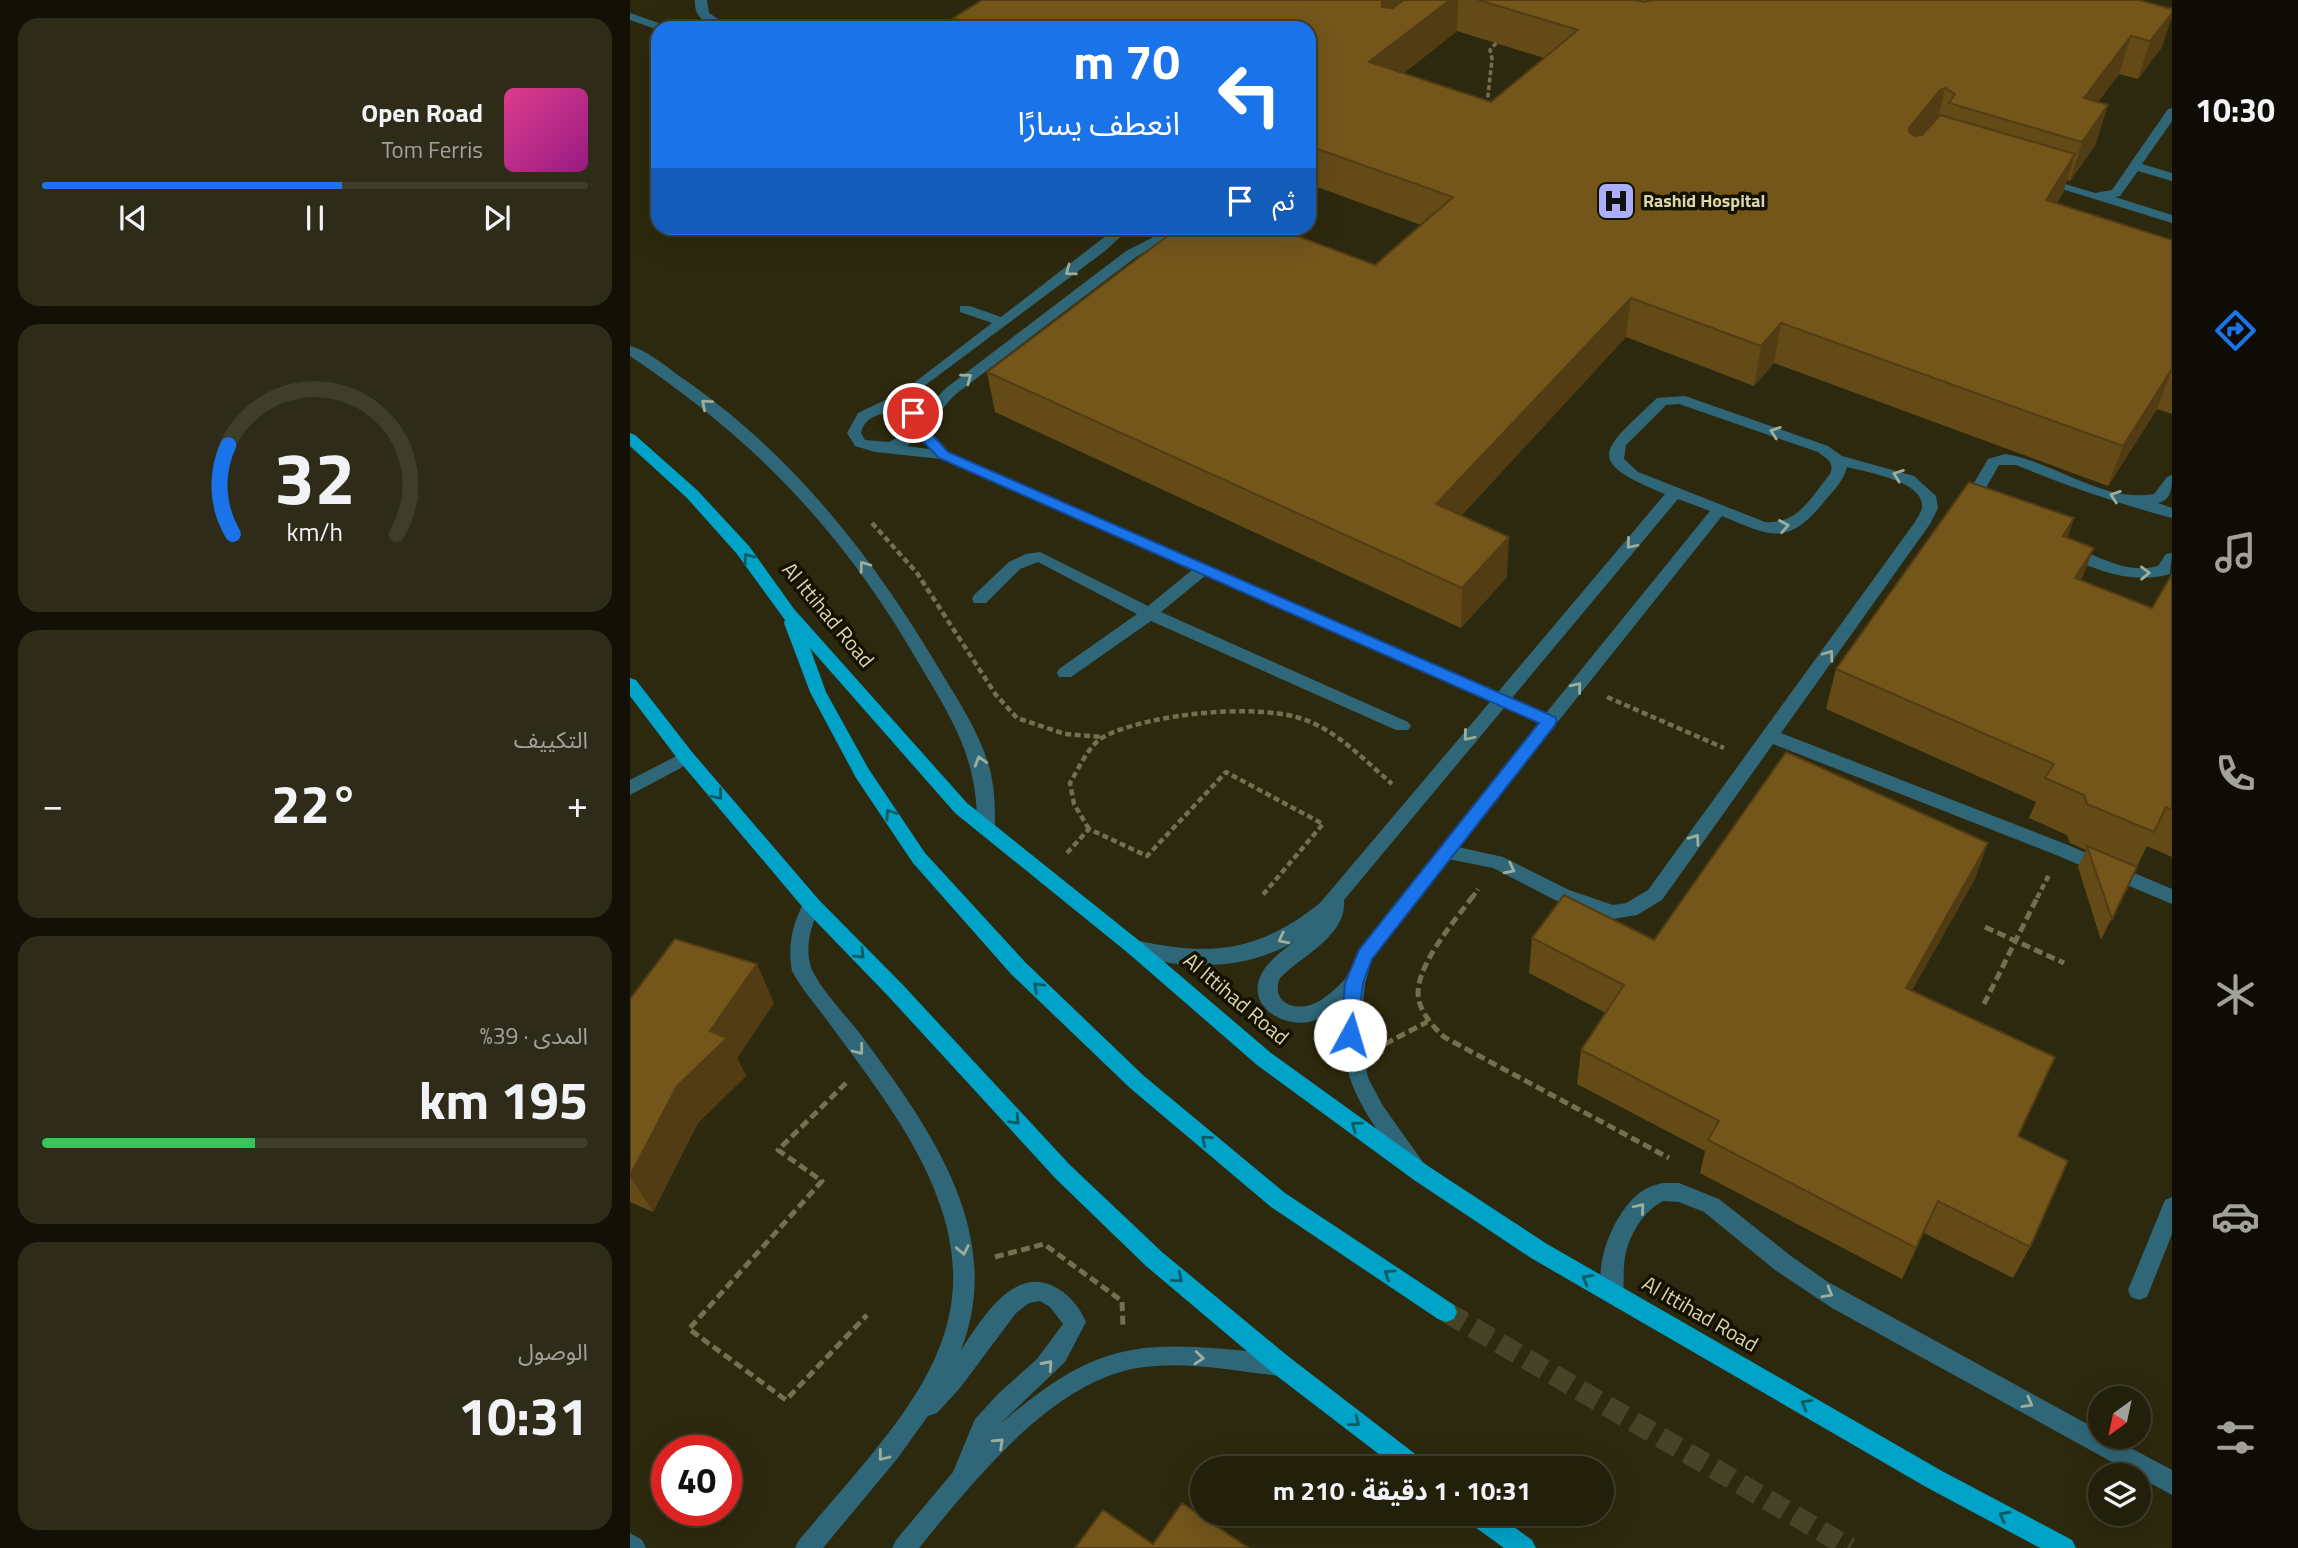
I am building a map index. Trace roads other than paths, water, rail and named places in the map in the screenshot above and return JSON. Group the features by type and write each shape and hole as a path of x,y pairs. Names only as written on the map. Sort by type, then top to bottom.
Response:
{"main road":[{"name":"Al Ittihad Road","path":"630,438 701,503 743,550 788,613 961,808 1135,948 1264,1059 1421,1173 1539,1251 1934,1479 2064,1548"},
{"path":"788,613 818,692 862,774 919,858 1018,968 1137,1082 1278,1200 1446,1312"},
{"path":"630,684 686,757 812,905 896,991 1063,1172 1154,1259 1281,1365 1399,1456"},
{"path":"1493,1526 1524,1548"}],"street":[{"path":"701,0 699,7 704,16 713,21"},
{"path":"630,16 651,24"},
{"path":"2101,197 2116,193 2172,112"},
{"path":"2134,166 2172,177"},
{"path":"2034,178 2172,219"},
{"path":"1114,235 907,395 858,421 854,433 860,443 944,455 1549,721"},
{"path":"886,448 907,442 934,407 951,391 1131,254 1167,235"},
{"path":"965,309 1002,322"},
{"path":"630,350 697,396 774,462 845,539 910,630 979,755 987,803 986,828"},
{"path":"1837,459 1840,468 1837,476 1796,524 1775,528 1763,527 1633,475 1617,461 1616,452 1619,443 1656,406 1670,399 1680,399 1823,449 1837,459 1909,479 1953,513"},
{"path":"881,409 904,409 913,413 918,419 919,427 944,455"},
{"path":"1444,851 1497,862 1562,895 1592,906 1613,912 1630,910 1655,895 1668,879 1751,759 1922,524 1953,513 1993,462 2005,459 2019,461 2119,498 2141,502 2172,513"},
{"path":"2141,502 2159,498 2172,480"},
{"path":"1135,948 1172,956 1212,959 1255,951 1312,922 1675,492"},
{"path":"1421,1173 1363,1094 1355,1073 1350,1035 1354,983 1365,955 1444,851 1720,509"},
{"path":"2050,545 2123,572 2142,574 2164,570 2172,558"},
{"path":"981,600 1024,558 1040,557 1100,590 1402,726"},
{"path":"1065,673 1150,613 1204,569"},
{"path":"1770,736 2062,850 2172,897"},
{"path":"630,788 686,757"},
{"path":"1335,897 1337,905 1332,920 1270,975 1265,990 1270,1003 1284,1014 1302,1016 1319,1011 1354,983"},
{"path":"807,1548 911,1420 932,1388 954,1342 964,1291 965,1262 953,1209 914,1130 869,1062 802,971 799,938 803,921 812,905"},
{"path":"1613,1294 1615,1256 1635,1212 1645,1200 1661,1192 1679,1192 1698,1198 1732,1220 1785,1264 1824,1291 2172,1483"},
{"path":"2139,1290 2172,1207"},
{"path":"911,1420 955,1378 1003,1308 1016,1297 1032,1292 1049,1294 1060,1301 1075,1322 1070,1335 1042,1372 994,1413 982,1428 964,1475"},
{"path":"904,1548 964,1475 1061,1389 1104,1367 1130,1359 1161,1355 1281,1365"},
{"path":"630,1545 634,1548"}],"tunnel":[{"path":"1446,1312 1850,1548"}],"place":[{"name":"Rashid Hospital","path":"1616,201"}]}
